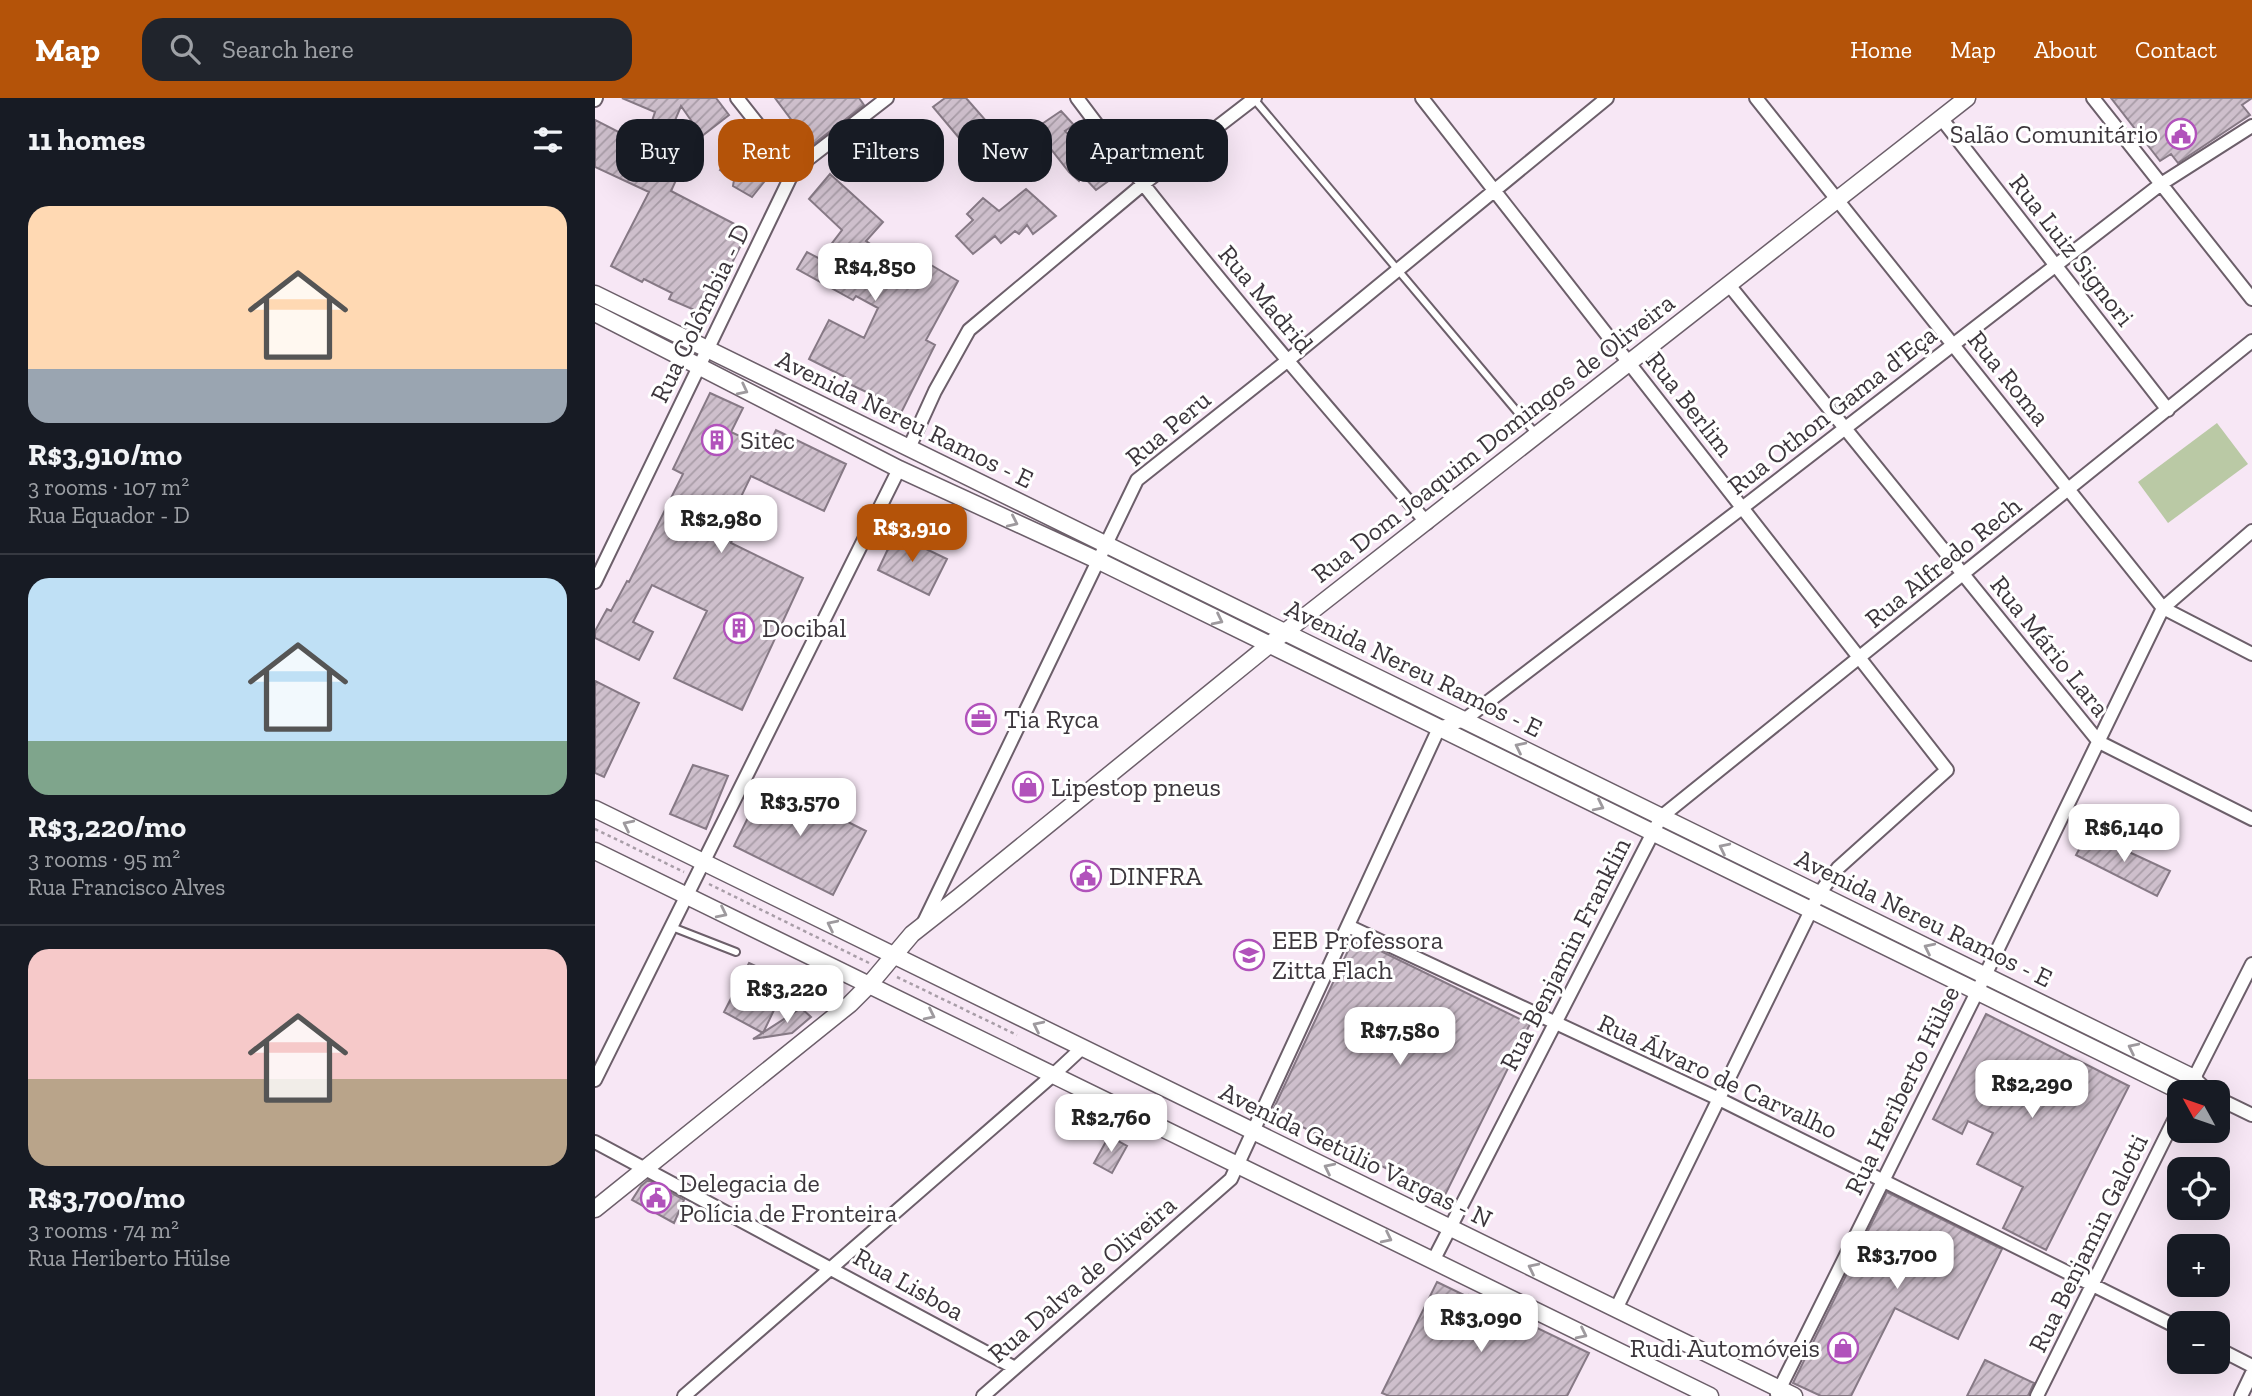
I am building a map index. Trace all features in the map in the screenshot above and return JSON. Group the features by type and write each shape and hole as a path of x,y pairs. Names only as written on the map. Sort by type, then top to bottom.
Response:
{"street":[{"path":"737,98 754,119"},
{"name":"Rua Colômbia - D","path":"814,155 887,98"},
{"name":"Rua Madrid","path":"1077,98 1142,185 1287,361 1427,523"},
{"name":"Rua Berlim","path":"1422,98 1947,771 1838,868 1819,894"},
{"name":"Rua Peru","path":"923,924 1137,480 1287,361 1607,98"},
{"name":"Rua Roma","path":"1756,98 2163,608 2252,654"},
{"name":"Rua Dom Joaquim Domingos de Oliveira","path":"595,1209 850,1004 923,924 1285,632 1966,98"},
{"path":"2093,98 2252,299"},
{"path":"909,448 935,391 969,330 1142,185 1254,99"},
{"name":"Rua Luiz Signori","path":"1941,118 2168,410"},
{"name":"Rua Othon Gama d'Eça","path":"1439,728 1464,720 1846,429 2161,184 2252,126"},
{"name":"Rua Colômbia - D","path":"595,582 789,182"},
{"name":"Rua Mário Lara","path":"1729,285 2099,742"},
{"name":"Avenida Nereu Ramos - E","path":"595,294 1985,975 2090,1027 2182,1080"},
{"path":"600,316 612,302"},
{"name":"Avenida Nereu Ramos - E","path":"600,316 899,469 1097,560 2167,1085"},
{"name":"Rua Alfredo Rech","path":"1661,817 2252,341"},
{"path":"595,1080 899,469"},
{"name":"Rua Heriberto Hülse","path":"1783,1394 1883,1180 2163,608 2252,531"},
{"path":"1367,693 1376,677"},
{"name":"Rua Dalva de Oliveira","path":"983,1396 1231,1179 1439,728"},
{"path":"2099,742 2252,819"},
{"name":"Avenida Getúlio Vargas - N","path":"595,809 1616,1309 1783,1394"},
{"name":"Rua Benjamin Franklin","path":"1433,1261 1661,817"},
{"path":"595,851 1710,1396"},
{"path":"1616,1309 1819,894"},
{"name":"Rua Álvaro de Carvalho","path":"1348,926 1719,1099 2167,1322"},
{"path":"1892,950 1901,934"},
{"path":"2194,1080 2252,964"},
{"path":"2082,1044 2090,1027"},
{"path":"684,1396 1082,1048"},
{"path":"2230,1104 2252,1115"},
{"name":"Rua Benjamin Galotti","path":"2037,1396 2167,1134"},
{"name":"Rua Lisboa","path":"595,1142 1015,1368"},
{"path":"2230,1355 2252,1366"},
{"path":"2241,1396 2252,1373"}],"lane":[{"path":"1254,99 1537,436"},
{"path":"672,927 736,952"}],"path":[{"path":"595,829 882,969"}],"green space":[{"path":"2217,423 2248,464 2168,523 2138,482"}],"building":[{"path":"622,98 716,98 729,115 718,119 718,124 704,134 704,119 690,119 681,106 676,119 653,119 655,112"},
{"path":"775,98 859,98 864,105 846,119 828,119 828,133 814,144 814,119 791,119"},
{"path":"945,98 966,98 984,119 958,119 958,137 933,107"},
{"name":"Salão Comunitário","path":"2111,98 2252,98 2242,105 2250,115 2178,163 2171,154 2160,161"},
{"path":"1061,111 1068,119 1066,119 1065,131 1066,168 1052,151 1052,119 1049,119"},
{"path":"595,120 616,131 616,177 595,167"},
{"path":"828,176 828,182 839,182 883,222 866,241 906,268 914,255 958,281 926,340 935,345 901,413 874,399 875,396 843,381 845,377 809,359 829,320 864,338 878,308 856,296 853,300 797,269 807,252 820,259 842,230 809,199"},
{"path":"627,182 675,182 671,191 748,231 706,315 669,299 672,293 611,266 649,192"},
{"path":"734,182 764,182 752,197 733,186"},
{"path":"1089,182 1107,182 1096,190"},
{"path":"1026,189 1056,216 1033,234 1027,225 1019,234 1015,231 1001,243 995,236 973,254 956,236 973,220 967,214 983,198 999,211"},
{"path":"710,393 743,408 731,432 767,449 776,430 846,464 824,511 751,476 739,501 728,496 711,530 732,540 731,543 803,578 742,710 674,678 707,611 652,585 633,622 653,632 639,660 595,638 595,631 607,609 611,611 627,581 629,582 683,474 673,469"},
{"path":"895,534 947,559 929,595 878,570"},
{"path":"595,681 639,703 604,777 595,773"},
{"path":"693,765 728,776 706,829 670,814"},
{"path":"766,781 866,831 833,895 734,846"},
{"path":"2088,833 2170,871 2157,896 2076,855"},
{"path":"1354,938 1530,1024 1444,1197 1272,1112"},
{"path":"749,963 788,981 763,1033 724,1012"},
{"path":"801,1008 811,1017 792,1033 753,1039"},
{"path":"1986,1014 2129,1086 2046,1250 2003,1228 2023,1187 1977,1164 1993,1133 1968,1121 1962,1134 1933,1119"},
{"path":"1109,1136 1127,1146 1112,1173 1094,1163"},
{"path":"648,1180 684,1200 674,1223 632,1200"},
{"path":"1887,1192 2002,1249 1958,1339 1895,1308 1851,1396 1821,1396 1793,1383"},
{"path":"1437,1282 1589,1353 1567,1396 1389,1396 1382,1393"},
{"path":"1985,1360 2034,1383 2028,1396 1967,1396"}],"place":[{"name":"Salão Comunitário","path":"2181,134"},
{"name":"Sitec","path":"717,440"},
{"name":"Docibal","path":"739,628"},
{"name":"Tia Ryca","path":"981,719"},
{"name":"Lipestop pneus","path":"1028,787"},
{"name":"DINFRA","path":"1086,876"},
{"name":"EEB Professora Zitta Flach","path":"1249,955"},
{"name":"Delegacia de Polícia de Fronteira","path":"656,1198"},
{"name":"Rudi Automóveis","path":"1843,1348"}]}
